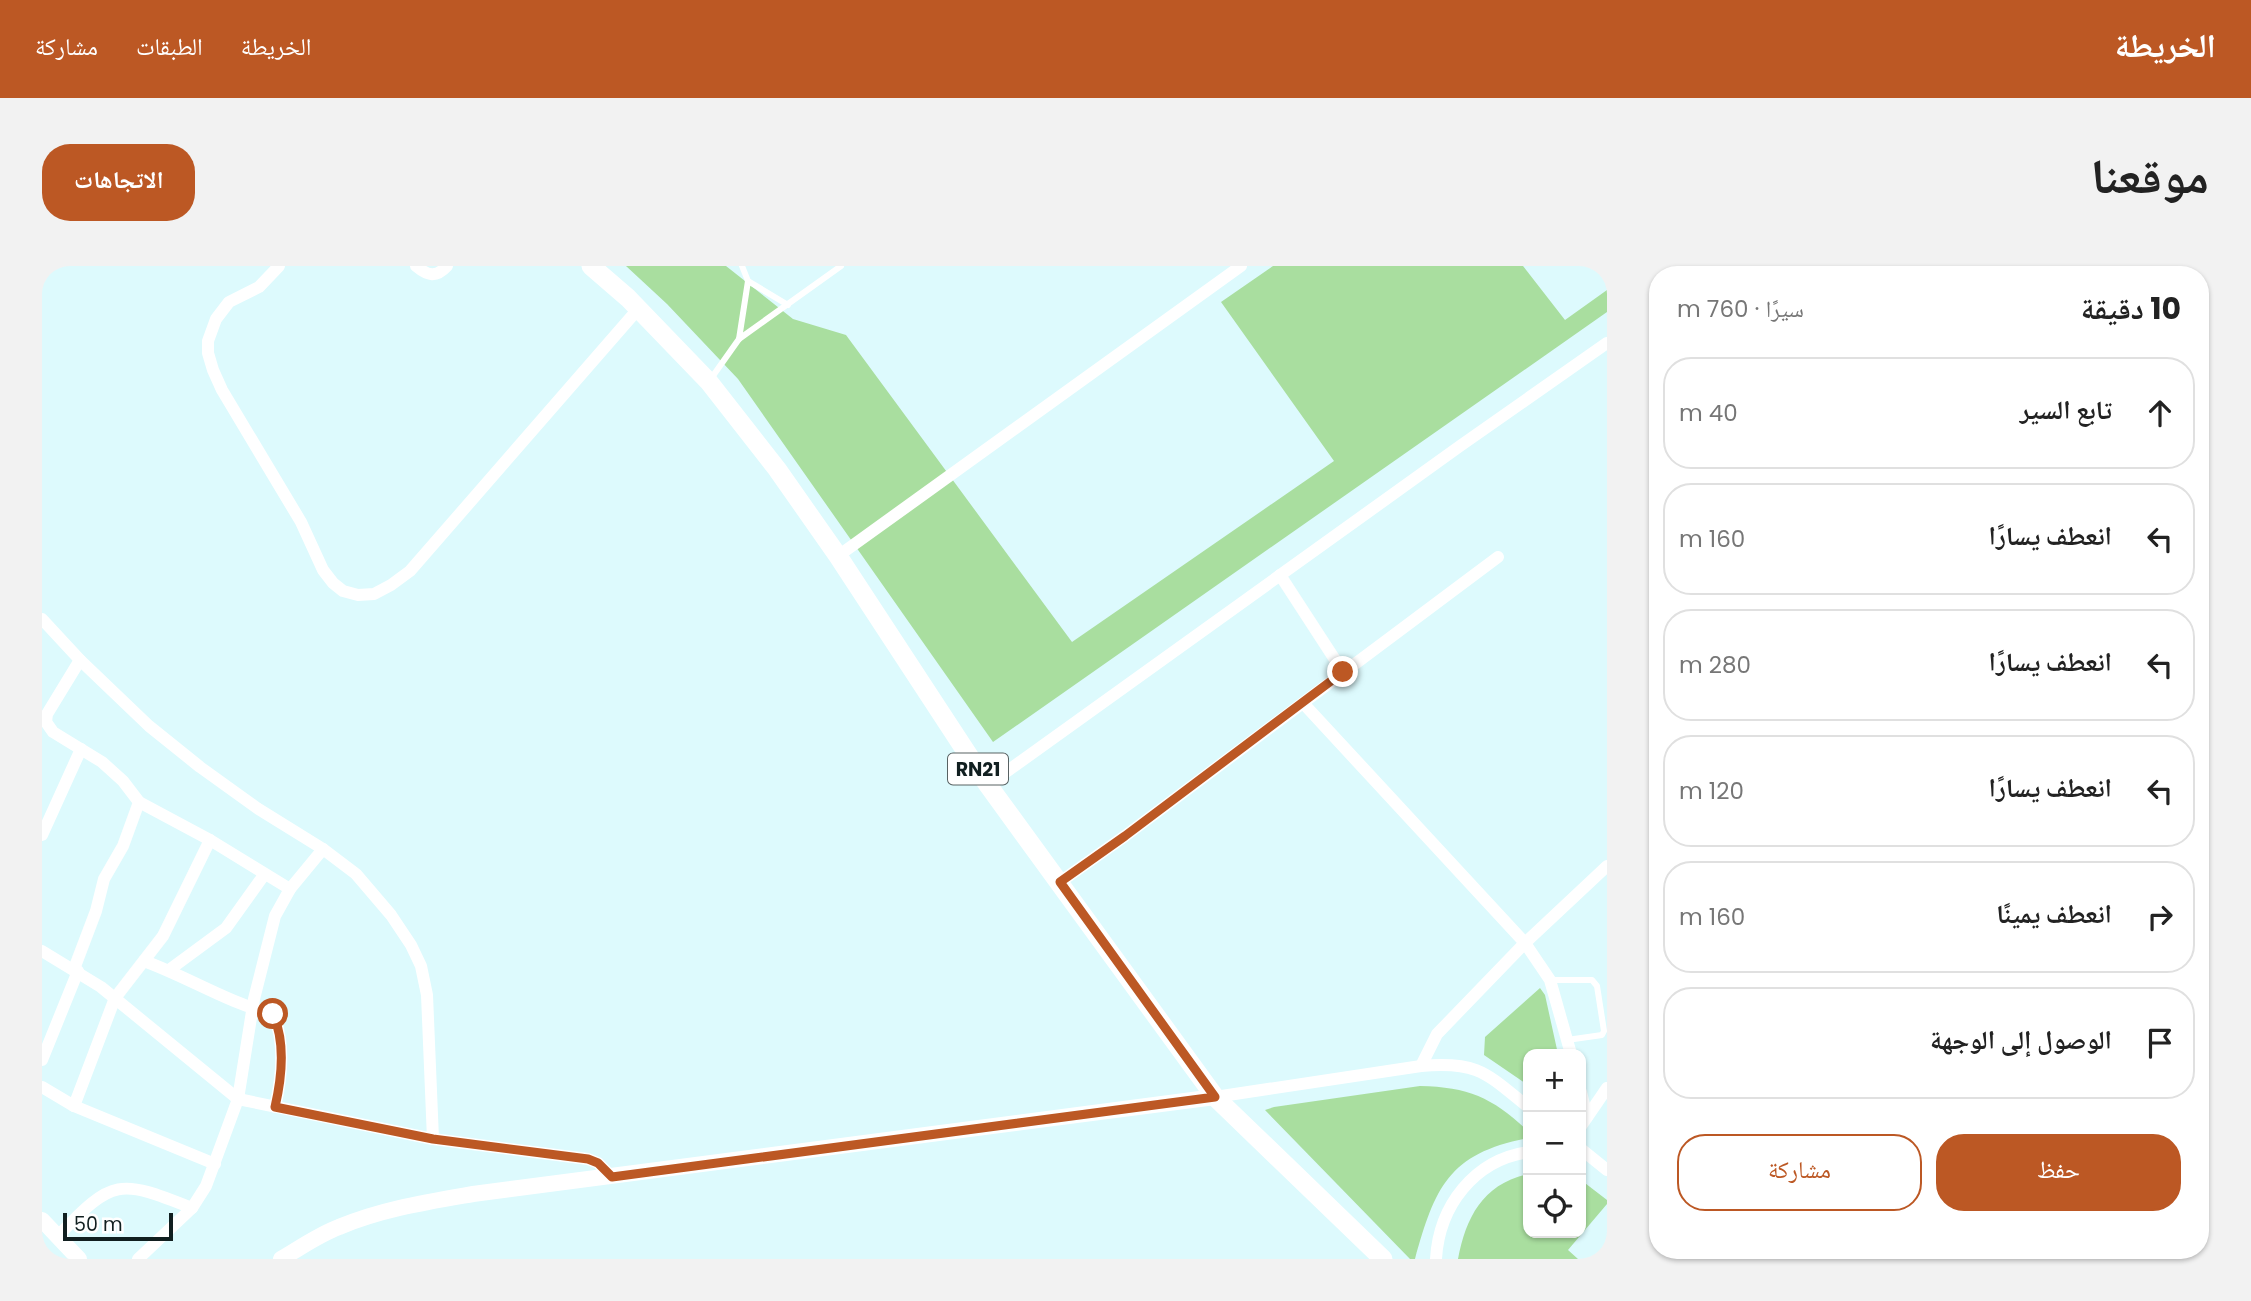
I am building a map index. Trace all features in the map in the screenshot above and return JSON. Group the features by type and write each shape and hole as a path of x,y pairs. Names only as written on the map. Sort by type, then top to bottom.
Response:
{"main road":[{"name":"RN21","path":"591,266 639,308 709,382 777,469 838,556 988,785 1215,1097 1383,1259"},
{"path":"286,1257 337,1227 374,1214 473,1194 1215,1097"},
{"path":"42,1220 76,1258"}],"street":[{"path":"279,266 259,287 237,297 224,308 212,327 208,353 222,390 301,522 323,570 343,591 358,595 374,594 391,586 410,570 639,308"},
{"path":"416,266 430,275 436,275 447,266"},
{"path":"838,556 1241,266"},
{"path":"988,785 1607,343"},
{"path":"1060,882 1497,557"},
{"path":"1280,575 1343,672"},
{"path":"42,619 80,660 149,726 257,808 323,849 356,874 376,895 411,945 421,966 427,995 433,1139"},
{"path":"80,660 44,714 53,732 114,773 139,802 210,840 290,889"},
{"path":"1303,703 1525,943 1550,980 1570,1049"},
{"path":"42,835 81,749"},
{"path":"43,1053 76,970 104,879 123,845 139,802"},
{"path":"74,1106 115,998 163,936 210,840"},
{"path":"138,1259 192,1208 206,1186 238,1099 252,1009 275,916 290,889 323,849"},
{"path":"1421,1066 1437,1034 1525,943 1607,866"},
{"path":"169,970 226,928 264,874"},
{"path":"42,951 76,970 115,998 238,1099 433,1139 588,1159 598,1163 612,1177"},
{"path":"144,961 252,1009 273,1014 279,1027 282,1076 275,1107"},
{"path":"1215,1097 1451,1063 1475,1068 1523,1103"},
{"path":"42,1088 74,1106 215,1164"},
{"path":"1586,1118 1607,1088"},
{"path":"1436,1259 1441,1225 1458,1193 1485,1169 1501,1160 1523,1153"},
{"path":"1586,1153 1607,1170"},
{"path":"1586,1160 1607,1170"},
{"path":"58,1236 102,1196 122,1188 143,1189 192,1208"}],"lane":[{"path":"738,340 748,281 742,266"},
{"path":"709,382 738,340 841,266"},
{"path":"748,281 788,305"},
{"path":"1550,980 1592,980 1597,986 1604,1031 1602,1035 1567,1040"}],"green space":[{"path":"626,266 726,266 793,319 846,335 1072,642 1334,461 1221,302 1273,266 1523,266 1565,320 1607,290 1607,312 993,742 738,379 667,304"},
{"path":"1540,988 1545,995 1557,1049 1523,1049 1523,1082 1484,1055 1485,1037"},
{"path":"1420,1086 1453,1089 1479,1096 1503,1110 1523,1127 1523,1139 1480,1153 1449,1177 1430,1212 1415,1259 1410,1259 1265,1110"},
{"path":"1523,1176 1523,1238 1578,1238 1568,1250 1578,1259 1458,1259 1466,1229 1479,1205 1488,1194"},
{"path":"1586,1184 1607,1200 1607,1204 1586,1229"}],"route":[{"path":"273,1014 279,1027 282,1076 275,1107 433,1139 588,1159 598,1163 612,1177 1215,1097 1060,882 1343,672"}]}
